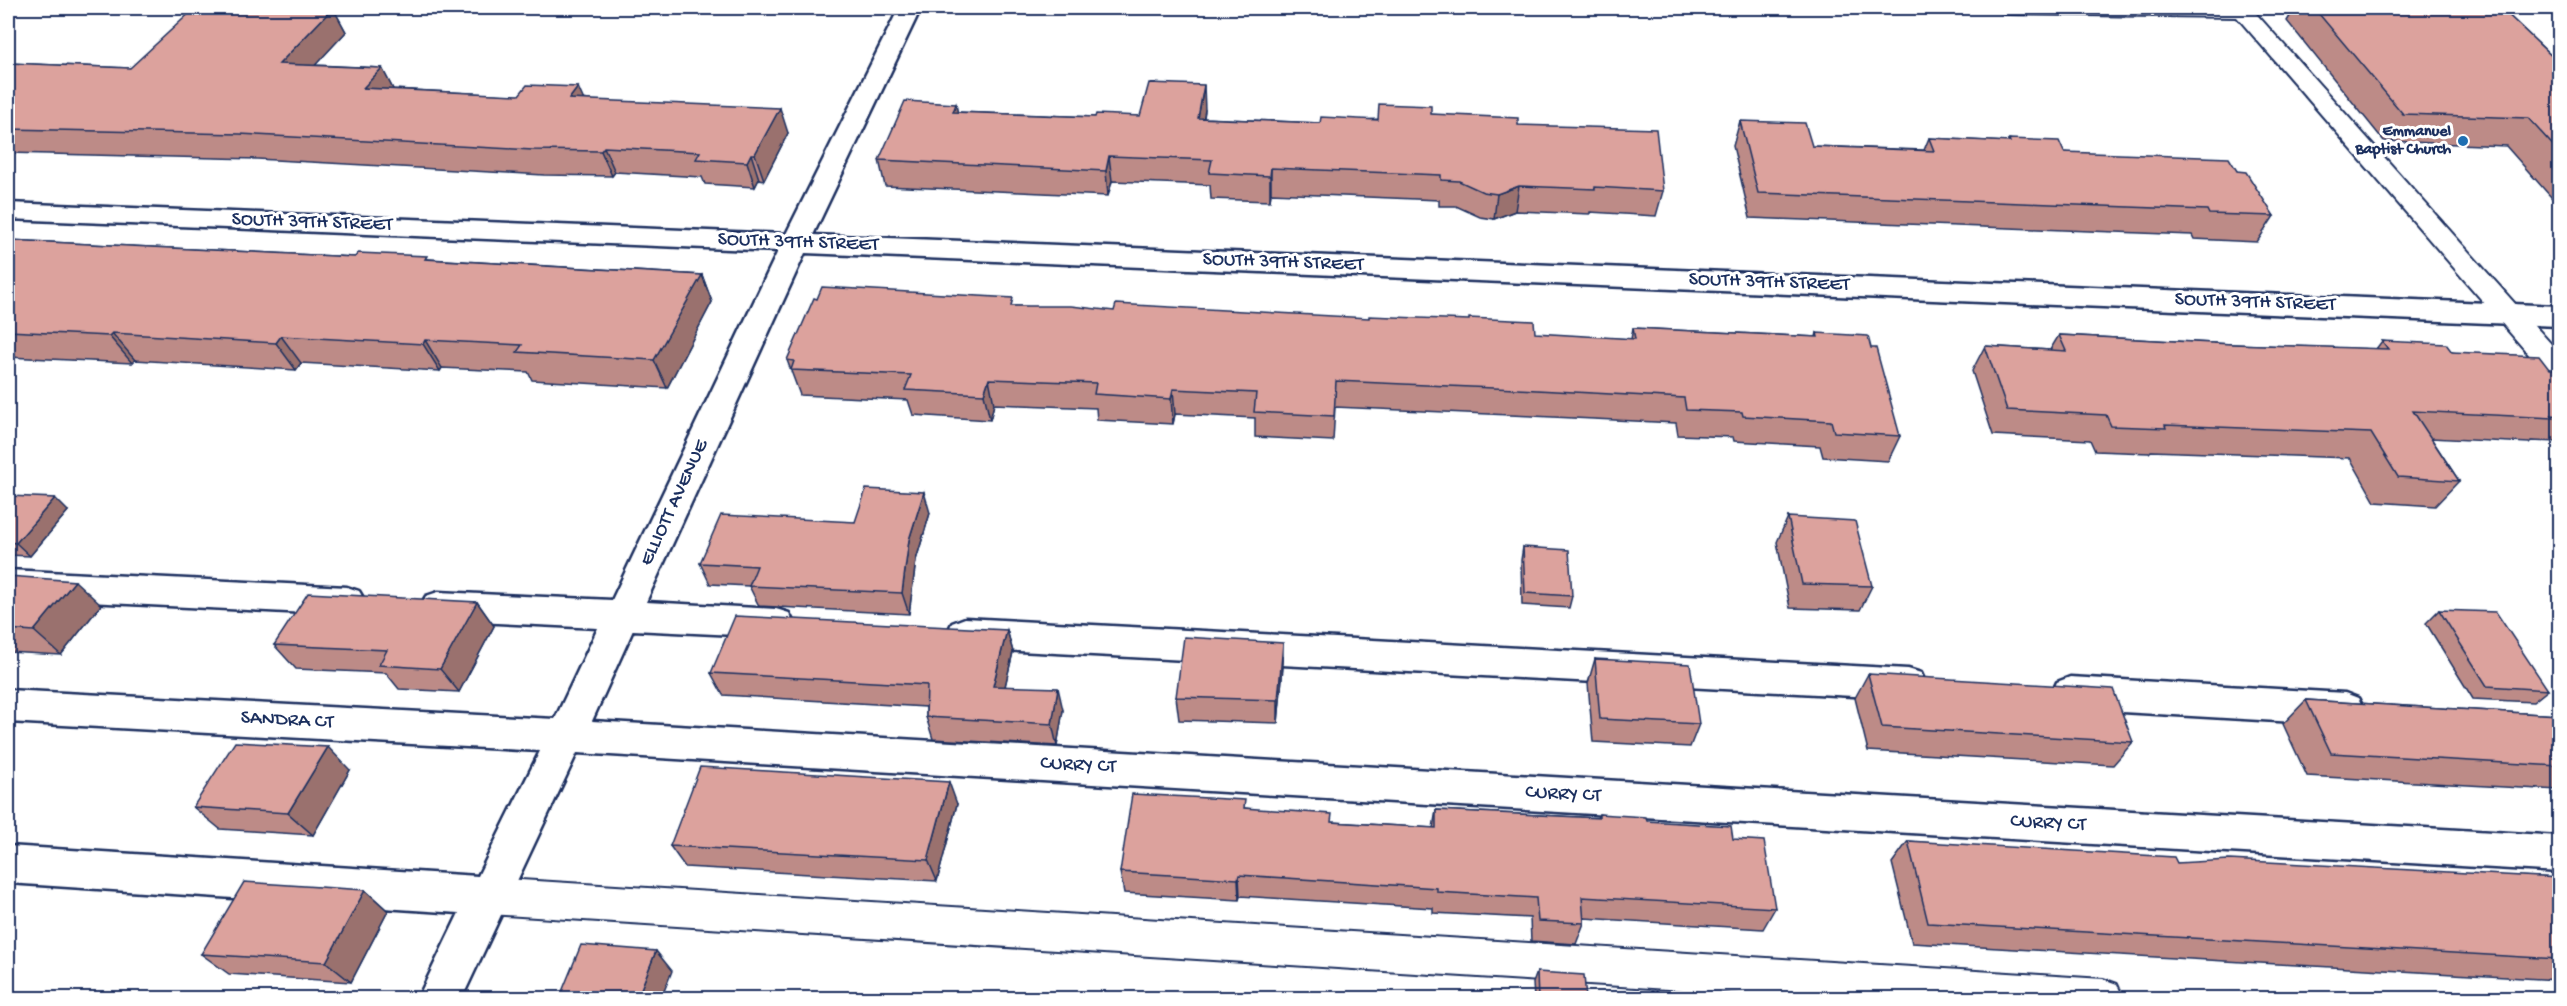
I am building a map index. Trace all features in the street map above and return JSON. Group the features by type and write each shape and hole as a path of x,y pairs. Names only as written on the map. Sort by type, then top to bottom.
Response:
{"street":[{"name":"ELLIOTT AVENUE","path":"440,999 623,615 796,243 910,8"},
{"name":"SOUTH 39TH STREET","path":"8,211 2559,316"},
{"path":"8,584 374,602"},
{"path":"410,604 813,625"},
{"path":"932,631 1943,686"},
{"path":"2038,691 2382,711"},
{"name":"SANDRA CT","path":"8,706 566,736"},
{"name":"CURRY CT","path":"566,736 2559,854"},
{"path":"8,866 488,896"}],"lane":[{"path":"2008,8 2242,9 2559,372"},
{"path":"488,896 2103,999"}],"building":[{"path":"195,8 333,8 279,64 382,68 363,88 519,95 527,85 578,87 569,99 780,108 755,154 751,154 747,162 696,159 700,152 604,147 601,151 533,150 240,134 8,129 8,63 130,68"},
{"path":"2314,8 2501,8 2559,63 2559,152 2528,118 2403,114"},
{"path":"1149,83 1204,85 1198,118 1320,123 1321,117 1378,120 1379,104 1431,106 1431,114 1518,118 1518,125 1656,129 1663,191 1519,186 1497,194 1483,192 1459,181 1441,180 1441,175 1271,168 1270,176 1209,173 1212,160 1109,156 1106,171 879,160 905,101 956,104 953,112 1095,117 1096,114 1140,116"},
{"path":"1740,121 1805,123 1812,146 1934,151 1929,138 2010,142 2009,139 2059,141 2064,152 2229,158 2237,171 2246,172 2274,216 2209,214 2207,210 1758,193"},
{"path":"8,240 355,257 358,253 427,256 425,259 702,275 654,360 517,352 522,345 425,340 423,344 281,336 276,343 112,333 109,336 8,331"},
{"path":"822,287 1013,298 1011,306 1071,306 1114,311 1116,304 1369,318 1369,316 1534,321 1535,333 1635,339 1633,328 1818,337 1817,333 1868,336 1871,348 1876,348 1900,436 1834,432 1831,421 1743,416 1742,412 1686,410 1684,398 1537,390 1336,381 1334,416 1254,412 1256,393 1173,389 1171,399 1094,394 1096,383 989,379 984,394 905,390 911,375 791,370 794,361 787,360 814,298 817,299"},
{"path":"2059,335 2388,349 2382,341 2446,344 2452,352 2539,356 2549,369 2557,369 2559,372 2559,416 2552,415 2554,418 2413,411 2459,481 2398,477 2371,433 2165,425 2166,428 2111,426 2106,415 2007,410 1985,346 2066,351"},
{"path":"866,489 924,492 909,540 902,593 749,586 757,566 700,563 721,515 855,522"},
{"path":"8,496 55,498 16,543 8,542"},
{"path":"1788,517 1855,521 1872,586 1802,584"},
{"path":"1523,547 1569,550 1572,596 1525,593"},
{"path":"8,576 75,581 34,631 8,629"},
{"path":"308,593 477,602 440,669 379,665 387,650 274,645"},
{"path":"2439,610 2496,612 2548,690 2487,686"},
{"path":"735,616 1007,630 993,686 1058,688 1052,724 926,717 927,685 711,673"},
{"path":"1184,637 1283,643 1278,700 1176,697"},
{"path":"1595,659 1690,664 1699,724 1600,719"},
{"path":"1868,674 2113,689 2133,742 1882,727"},
{"path":"2306,700 2559,715 2559,766 2331,753"},
{"path":"235,742 328,747 288,813 193,807"},
{"path":"700,767 949,782 928,860 670,846"},
{"path":"1132,794 1245,800 1244,808 1332,814 1331,822 1436,828 1436,810 1599,818 1599,814 1646,817 1647,821 1731,826 1733,839 1764,841 1775,908 1582,897 1584,923 1538,921 1536,898 1437,892 1437,888 1239,875 1238,879 1120,872"},
{"path":"1908,841 2174,857 2177,863 2229,860 2559,878 2559,959 1928,923"},
{"path":"244,882 365,890 326,962 201,954"},
{"path":"581,945 656,951 637,999 559,999"},
{"path":"1537,972 1584,975 1586,999 1538,999"}],"place":[{"name":"Emmanuel Baptist Church","path":"2463,141"}]}
